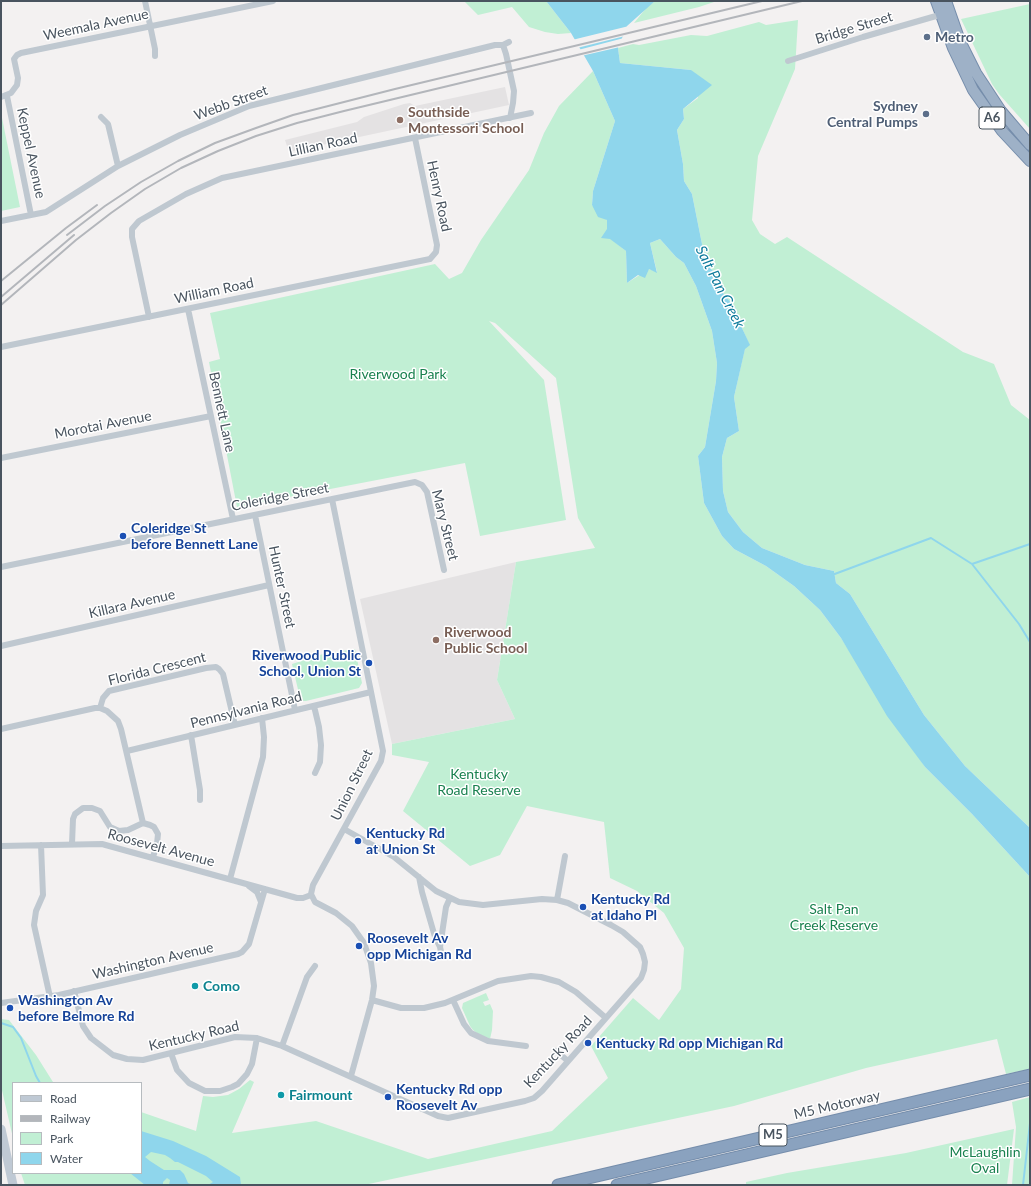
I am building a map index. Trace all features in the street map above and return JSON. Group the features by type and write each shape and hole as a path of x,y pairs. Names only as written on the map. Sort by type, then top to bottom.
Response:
{"highway":[{"name":"A6","path":"936,1 945,14 985,88 1000,111 1030,145"},
{"name":"A6","path":"946,1 945,14 957,58 977,97 1002,131 1030,162"},
{"name":"M5 Motorway","path":"558,1185 1030,1075"},
{"name":"M5 Motorway","path":"617,1185 1030,1089"}],"main road":[{"path":"1,1129 13,1184"}],"street":[{"path":"145,1 155,49 155,56"},
{"name":"Weemala Avenue","path":"4,96 15,90 17,85 18,78 14,59 16,55 20,53 273,1"},
{"name":"Bridge Street","path":"788,61 945,14"},
{"name":"Webb Street","path":"1,221 46,212 118,166 180,135 249,106 495,44 503,45 509,42"},
{"path":"503,45 514,90 514,103 510,118"},
{"name":"Keppel Avenue","path":"4,96 31,215"},
{"name":"Lillian Road","path":"150,317 132,236 132,229 139,221 199,187 222,178 530,113"},
{"path":"101,117 108,124 118,166"},
{"name":"Henry Road","path":"415,138 437,245 437,250 432,257"},
{"name":"William Road","path":"1,347 426,260 432,257"},
{"name":"Bennett Lane","path":"188,309 233,519"},
{"name":"Morotai Avenue","path":"1,458 210,416"},
{"name":"Coleridge Street","path":"1,567 410,483 419,483 422,485"},
{"name":"Mary Street","path":"422,485 429,498 444,570"},
{"name":"Union Street","path":"311,895 313,885 382,756 383,747 332,499"},
{"name":"Hunter Street","path":"255,515 295,710"},
{"name":"Killara Avenue","path":"1,646 269,585"},
{"name":"Florida Crescent","path":"100,708 103,698 109,691 206,668 216,667 223,674 235,725"},
{"name":"Pennsylvania Road","path":"126,751 371,692"},
{"path":"314,706 319,726 321,745 320,762 315,773"},
{"path":"1,729 89,709 100,708 112,714 122,729 143,823"},
{"path":"230,879 263,757 264,737 262,718"},
{"path":"191,735 200,790 200,800"},
{"path":"72,844 73,819 75,814 83,808 92,808 100,811 110,827 119,831 128,830 143,823 154,827 158,834 154,857"},
{"name":"Kentucky Road","path":"74,991 84,1026 91,1038 113,1055 127,1059 143,1060 235,1037 257,1038 282,1046 438,1116 453,1118 530,1100 538,1094 641,978 645,966 643,954 637,944 618,928 568,903 557,900 536,900 483,905 465,903 450,898 436,890 394,857 344,829"},
{"path":"41,844 42,895 36,911 34,924 50,996"},
{"name":"Roosevelt Avenue","path":"1,846 41,844 102,844 154,857 297,898 303,898 311,895"},
{"path":"557,900 565,856"},
{"path":"419,877 435,937 440,947 442,956"},
{"path":"246,883 257,892 261,904"},
{"name":"Washington Avenue","path":"1,1003 50,996 238,954 242,952 248,944 266,889"},
{"path":"311,895 315,902 332,910 347,921 356,931 364,943 373,970 374,986 372,1000 351,1076"},
{"path":"440,947 446,907 450,898"},
{"path":"282,1046 307,977 315,966"},
{"path":"372,1000 397,1007 417,1009 433,1007 498,981 531,976 558,982 576,992 606,1018"},
{"path":"453,1000 464,1024 471,1033 488,1041 526,1046"},
{"path":"171,1053 177,1070 189,1083 205,1090 220,1091 238,1084 247,1074 252,1064 257,1038"},
{"path":"556,1051 568,1061"}],"shaded area":[{"name":"Southside Montessori School","path":"505,87 509,105 289,152 285,140 357,122 364,117 404,104 410,103 415,106"},
{"name":"Riverwood Public School","path":"516,562 497,680 515,719 392,744 360,599"}],"green space":[{"path":"464,1 546,1 571,33 558,34 529,27 512,7 478,15"},
{"path":"655,1 717,1 634,23 647,7"},
{"path":"1030,4 1030,129 992,84 961,19"},
{"path":"798,20 795,69 758,156 752,220 760,234 775,244 787,237 963,352 994,364 1011,405 1030,420 1030,828 965,766 924,715 850,594 836,583 834,571 805,565 762,548 743,532 728,512 723,491 722,457 727,438 739,431 734,397 745,348 749,344 735,307 724,295 715,273 706,264 692,194 684,181 683,164 677,130 684,119 683,109 698,98 691,70 620,63 618,48 633,44 639,45 691,35 707,36 759,22 766,25"},
{"path":"593,71 615,121 593,191 592,205 607,220 607,229 610,238 626,251 627,283 649,269 657,272 650,243 660,239 676,257 684,263 696,286 712,331 717,363 716,381 705,447 698,456 704,503 722,536 734,549 766,566 794,586 820,610 841,638 925,767 972,814 1030,877 1030,1069 1006,1074 997,1039 866,1068 734,1106 364,1185 25,1185 21,1174 142,1174 142,1112 196,1131 203,1096 213,1097 228,1095 239,1089 250,1080 254,1082 232,1133 316,1121 428,1159 552,1131 608,1078 591,1046 633,998 659,1020 681,989 684,948 664,913 637,891 610,878 604,822 527,806 500,855 470,866 403,811 429,762 392,755 392,744 515,719 497,680 516,562 595,548 578,518 556,378 495,323 489,321 544,380 566,520 480,536 465,463 237,507 209,362 220,359 210,313 435,264 449,279 462,273 481,240 529,170 544,133 559,106"},
{"path":"1,113 20,207 1,211"},
{"path":"355,649 362,683 359,688 306,701 303,701 300,698 292,664 323,654"},
{"path":"486,993 489,1000 483,1002 485,1006 490,1004 493,1011 490,1039 473,1030 462,1008 463,1003"},
{"path":"1,1019 9,1020 36,1055 53,1082 12,1082 12,1134 1,1086"},
{"path":"1030,1097 1030,1185 1012,1185 1016,1127 1012,1102"},
{"name":"McLaughlin Oval","path":"1014,1129 1007,1185 746,1185 746,1182 787,1173 906,1153"}],"water":[{"name":"Salt Pan Creek","path":"546,1 655,1 627,26 618,48 620,63 691,70 712,85 683,109 684,119 677,130 683,164 684,181 692,194 706,264 715,273 724,295 735,307 750,345 745,349 734,397 739,431 727,438 722,457 723,491 728,512 743,532 762,548 805,565 834,571 836,583 850,594 924,715 965,766 1030,828 1030,877 972,814 925,767 887,716 841,638 820,610 794,586 766,566 734,549 722,536 704,503 698,456 705,447 716,381 717,363 712,331 696,286 684,263 676,257 660,239 650,243 657,273 649,269 645,278 638,275 627,283 626,251 610,239 601,238 607,229 607,220 598,217 592,205 593,191 615,121 593,71 571,33"},
{"path":"142,1131 173,1141 206,1156 240,1177 241,1185 208,1185 213,1182 206,1176 178,1162 175,1162 165,1155 151,1152 145,1157 164,1170 180,1170 184,1174 188,1183 193,1185 169,1185 170,1180 167,1178 163,1182 163,1185 145,1185 131,1174 142,1174"}],"pier":[{"path":"629,26 625,36 577,48 572,40"},
{"path":"624,38 620,47 581,56 578,50"}],"waterway":[{"path":"832,575 931,538 972,564 1019,624 1030,642"},
{"path":"972,564 1030,544"},
{"path":"1,1023 13,1027 21,1038 39,1082"},
{"path":"1023,1185 1030,1123"}],"railway":[{"path":"67,235 105,206 141,182 178,161 215,143 293,115 762,1"},
{"path":"1,305 76,240 145,189 181,168 256,136 297,123 344,111 802,1"},
{"path":"1,281 66,228 97,205"},
{"path":"1,297 74,235"}],"place":[{"name":"Metro","path":"927,37"},
{"name":"Sydney Central Pumps","path":"926,114"},
{"name":"Southside Montessori School","path":"400,120"},
{"name":"Coleridge St before Bennett Lane","path":"123,536"},
{"name":"Riverwood Public School","path":"436,640"},
{"name":"Riverwood Public School, Union St","path":"369,663"},
{"name":"Kentucky Rd at Union St","path":"358,841"},
{"name":"Kentucky Rd at Idaho Pl","path":"583,907"},
{"name":"Roosevelt Av opp Michigan Rd","path":"359,946"},
{"name":"Como","path":"195,986"},
{"name":"Washington Av before Belmore Rd","path":"10,1008"},
{"name":"Kentucky Rd opp Michigan Rd","path":"588,1043"},
{"name":"Fairmount","path":"281,1095"},
{"name":"Kentucky Rd opp Roosevelt Av","path":"388,1097"}],"park label":[{"name":"Riverwood Park","path":"398,374"},
{"name":"Kentucky Road Reserve","path":"479,782"},
{"name":"Salt Pan Creek Reserve","path":"834,918"}]}
